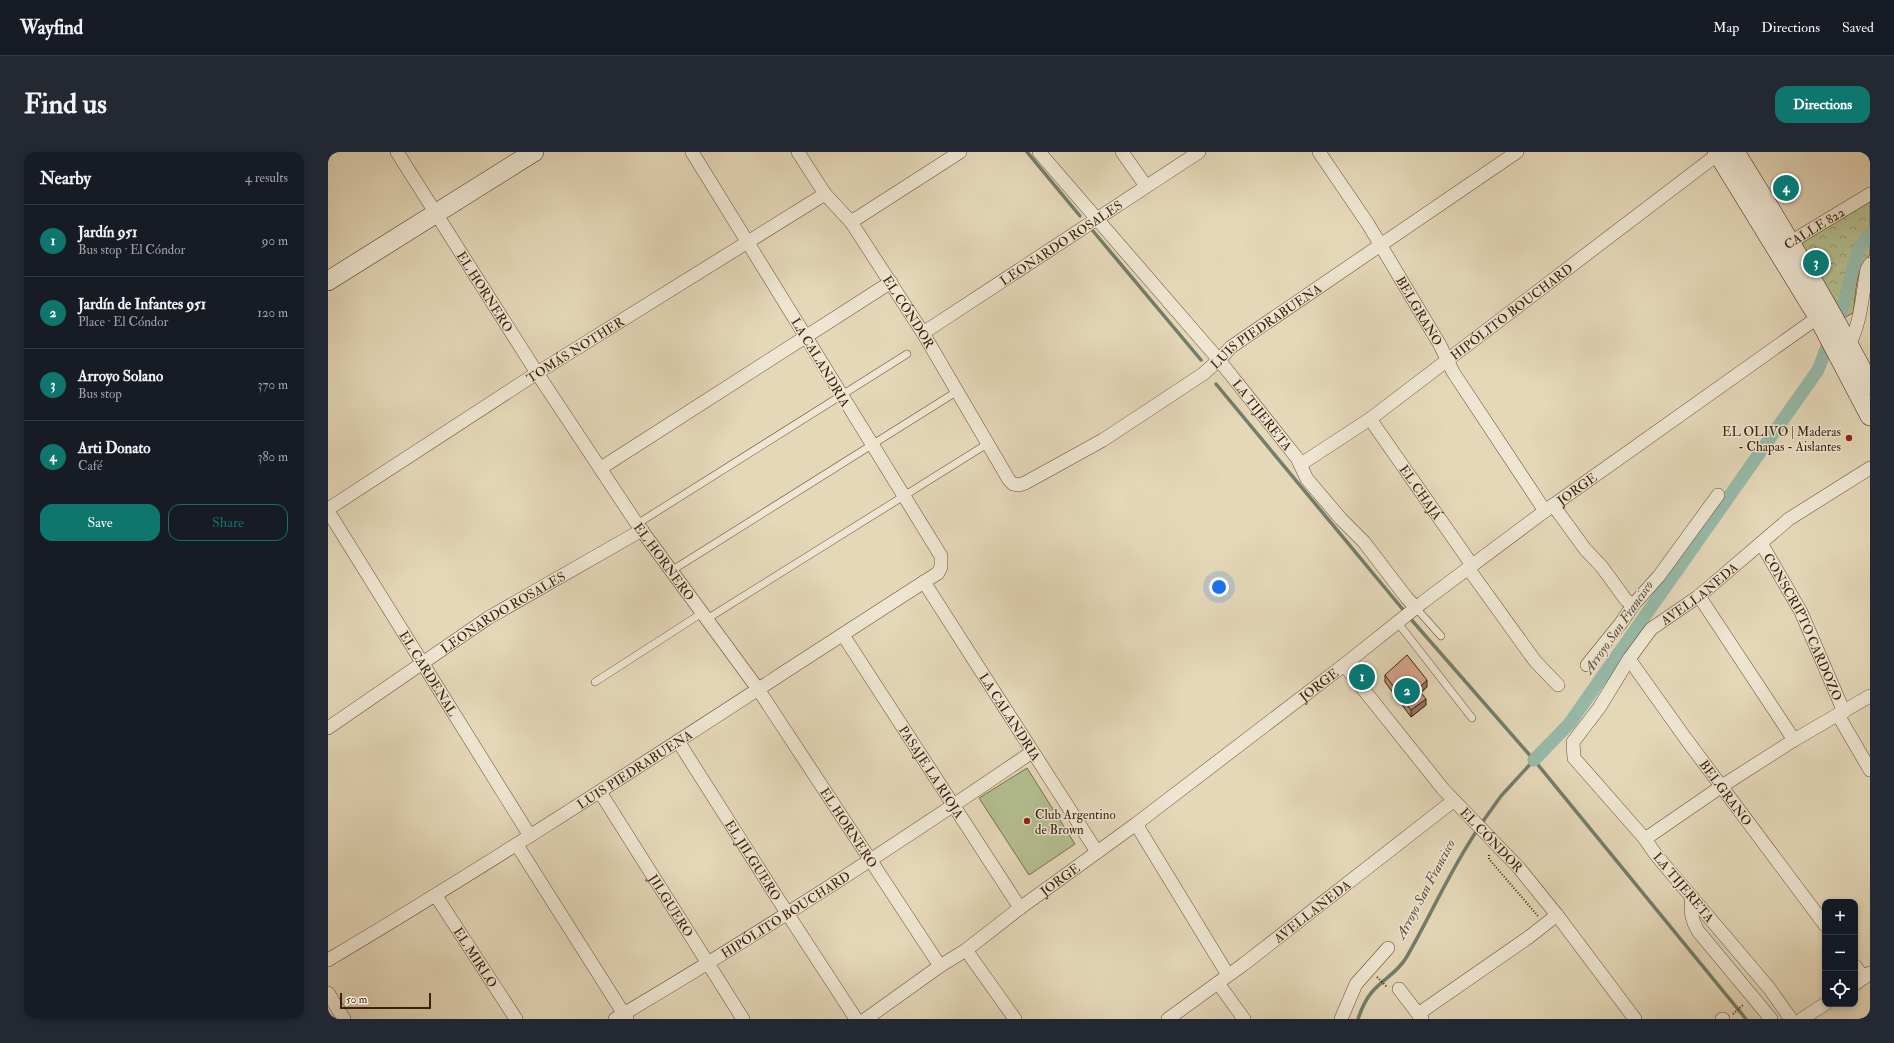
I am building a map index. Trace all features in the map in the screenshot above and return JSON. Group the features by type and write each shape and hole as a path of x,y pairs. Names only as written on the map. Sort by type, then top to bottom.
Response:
{"main road":[{"path":"328,282 534,152"},
{"path":"1723,153 1785,246 1824,313 1845,352 1870,416"},
{"path":"1845,352 1870,385"}],"street":[{"name":"EL HORNERO","path":"397,152 537,373 639,527 758,689 940,966"},
{"name":"LA CALANDRIA","path":"692,152 842,396 871,446 941,556 941,567 938,573"},
{"name":"EL CÓNDOR","path":"798,152 826,194 851,222 923,332 956,392 1009,480"},
{"path":"851,222 960,152"},
{"name":"LA TIJERETA","path":"1039,152 1219,360 1301,464 1307,479 1341,519 1364,542 1406,597 1407,616"},
{"path":"1122,152 1146,186"},
{"name":"LEONARDO ROSALES","path":"923,332 1199,152"},
{"name":"BELGRANO","path":"1318,152 1380,244 1447,359 1453,372 1549,508 1602,567 1626,600 1633,605"},
{"name":"LUIS PIEDRABUENA","path":"1009,480 1013,484 1019,485 1025,483 1055,468 1109,436 1202,374 1231,348 1380,244 1517,152"},
{"name":"HIPÓLITO BOUCHARD","path":"1301,464 1370,419 1447,359 1723,153"},
{"name":"TOMÁS NOTHER","path":"328,510 537,373 748,244 826,194"},
{"name":"CALLE 822","path":"1785,246 1870,194"},
{"path":"1845,352 1858,324 1867,269 1870,264"},
{"path":"601,468 890,282"},
{"name":"JORGE","path":"866,1019 940,966 966,950 1020,908 1136,824 1344,665 1470,566 1549,508 1824,313"},
{"name":"EL CHAJÁ","path":"1370,419 1535,661 1558,685"},
{"name":"AVELLANEDA","path":"1574,758 1573,742 1599,708 1629,659 1652,629 1699,596 1789,519 1870,468"},
{"path":"1587,664 1621,623 1633,605 1664,570 1718,495"},
{"name":"EL CARDENAL","path":"328,510 530,836"},
{"name":"LEONARDO ROSALES","path":"328,728 488,618 639,527"},
{"name":"CONSCRIPTO CARDOZO","path":"1761,543 1801,612 1841,714 1870,770"},
{"name":"LUIS PIEDRABUENA","path":"328,960 436,896 517,845 938,573"},
{"name":"LA CALANDRIA","path":"924,582 1097,852"},
{"path":"1699,596 1794,740"},
{"name":"PASAJE LA RIOJA","path":"843,635 1020,908"},
{"name":"BELGRANO","path":"1629,659 1822,921"},
{"name":"EL CÓNDOR","path":"1344,665 1493,848 1519,868 1557,915 1634,1019"},
{"path":"1645,839 1722,786 1794,740 1870,696"},
{"name":"EL JILGUERO","path":"678,741 856,1019"},
{"name":"HIPÓLITO BOUCHARD","path":"622,1017 869,860 1032,752"},
{"name":"LA TIJERETA","path":"1574,758 1645,839 1656,855 1769,988 1791,1019"},
{"name":"JILGUERO","path":"600,792 743,1019"},
{"name":"AVELLANEDA","path":"1168,1019 1223,979 1453,800"},
{"path":"1136,824 1244,1019"},
{"path":"517,845 622,1017"},
{"name":"EL MIRLO","path":"436,896 516,1019"},
{"path":"1692,897 1692,921 1698,931 1771,1019"},
{"path":"1394,989 1420,1017 1557,915"},
{"path":"1341,1019 1356,984 1388,948"},
{"path":"966,950 1015,1019"},
{"path":"328,993 344,1019"},
{"path":"1802,1019 1822,1006"}],"lane":[{"path":"639,527 907,354"},
{"path":"671,571 956,392"},
{"path":"594,682 987,444"},
{"path":"1407,616 1441,636"},
{"path":"1407,616 1472,718"}],"path":[{"path":"1493,848 1489,859 1545,924"},
{"path":"1378,978 1394,989"},
{"path":"1726,1017 1742,1006"}],"green space":[{"path":"1870,200 1870,255 1861,267 1853,313 1842,319 1800,244"},
{"name":"Club Argentino de Brown","path":"1027,768 1075,844 1029,875 979,798"}],"building":[{"path":"1407,655 1427,680 1418,689 1426,699 1411,710 1385,675"}],"waterway":[{"path":"1027,152 1080,216"},
{"path":"1093,231 1201,360"},
{"name":"Arroyo San Francisco","path":"1534,760 1569,724 1818,370 1845,300 1859,249 1870,233"},
{"path":"1216,384 1405,612"},
{"path":"1409,617 1534,760 1746,1019"},
{"name":"Arroyo San Francisco","path":"1481,824 1501,796 1534,760"},
{"name":"Arroyo San Francisco","path":"1358,1019 1364,1005 1376,987 1398,968 1406,958 1458,860 1478,829"}],"place":[{"name":"Arti Donato","path":"1786,188"},
{"name":"Arroyo Solano","path":"1816,263"},
{"name":"EL OLIVO | Maderas - Chapas - Aislantes","path":"1849,438"},
{"name":"Jardín 951","path":"1362,677"},
{"name":"Jardín de Infantes 951","path":"1407,691"},
{"name":"Club Argentino de Brown","path":"1027,821"}]}
